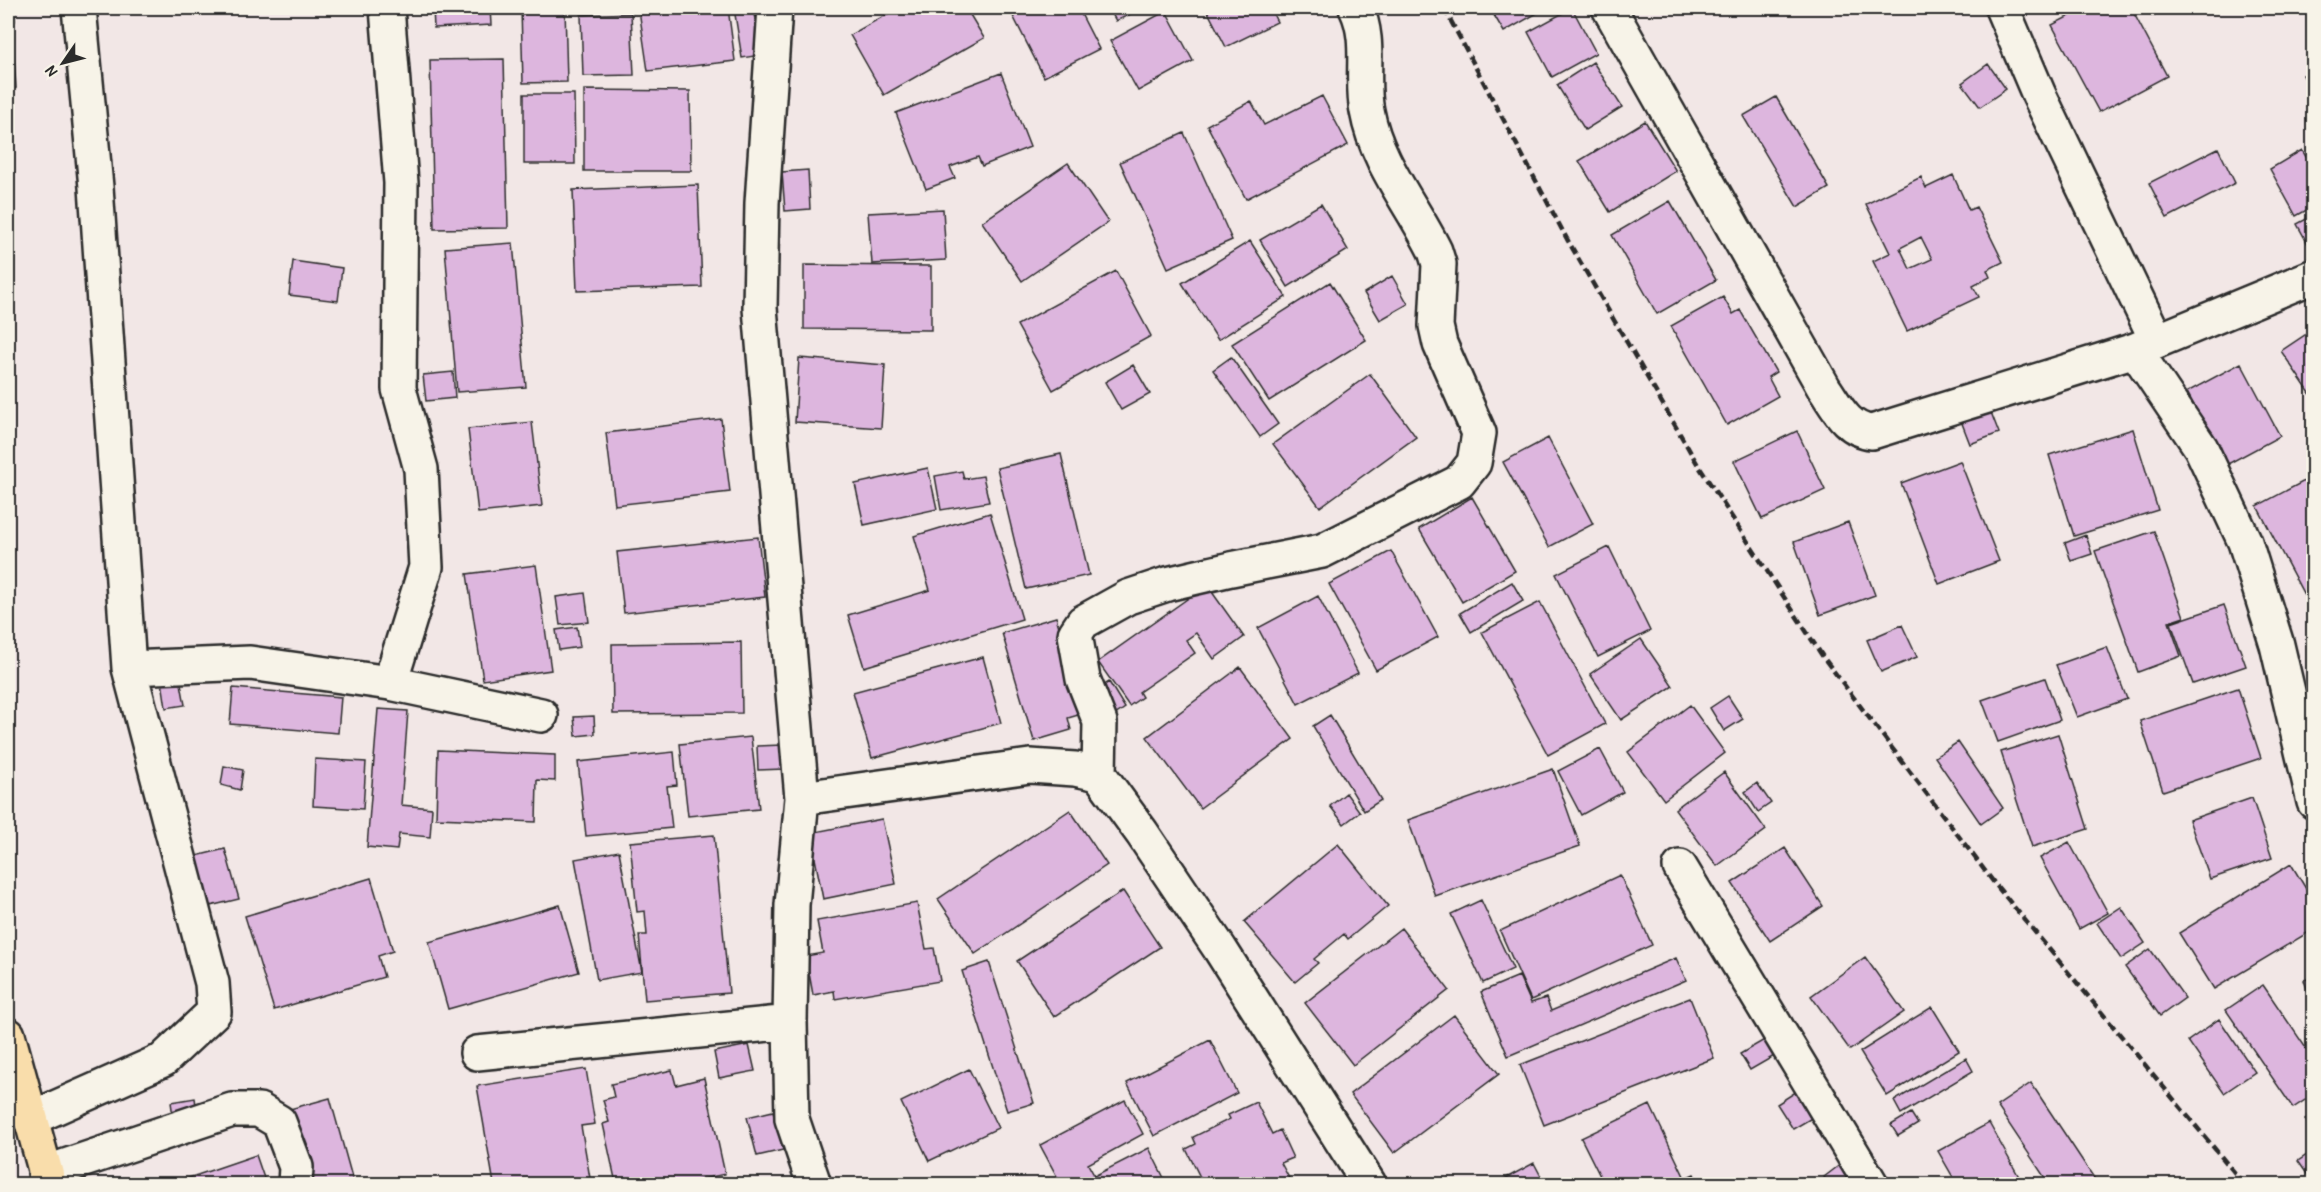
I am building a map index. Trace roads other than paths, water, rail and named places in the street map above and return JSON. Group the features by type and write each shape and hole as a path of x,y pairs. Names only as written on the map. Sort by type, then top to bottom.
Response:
{"highway":[{"path":"8,1035 47,1179"}],"street":[{"path":"30,1119 163,1060 214,1012 212,983 129,668 97,198 79,8"},
{"path":"387,8 401,183 399,389 421,470 426,567 390,683"},
{"path":"775,8 762,203 760,308 802,798 792,905 790,1022 792,1119 814,1185"},
{"path":"1356,8 1361,18 1365,37 1366,110 1376,143 1435,251 1438,264 1436,326 1440,344 1479,433 1474,464 1459,482 1366,531 1322,551 1167,584 1128,597 1083,622 1075,634 1083,679 1100,722 1099,774 1142,833 1220,949 1368,1185"},
{"path":"1609,8 1674,118 1824,388 1845,420 1860,431 1872,432 2146,346 2313,276"},
{"path":"2002,8 2146,346 2202,448 2245,542 2277,645 2313,802"},
{"path":"129,668 250,663 390,683 542,715"},
{"path":"802,798 1030,766 1075,769 1099,774"},
{"path":"1680,867 1871,1185"},
{"path":"477,1053 790,1022"},
{"path":"47,1179 232,1110 259,1110 279,1122 296,1167 295,1185"}],"railway":[{"path":"1444,8 1567,239 1698,465 1823,657 1995,884 2244,1184"}]}
